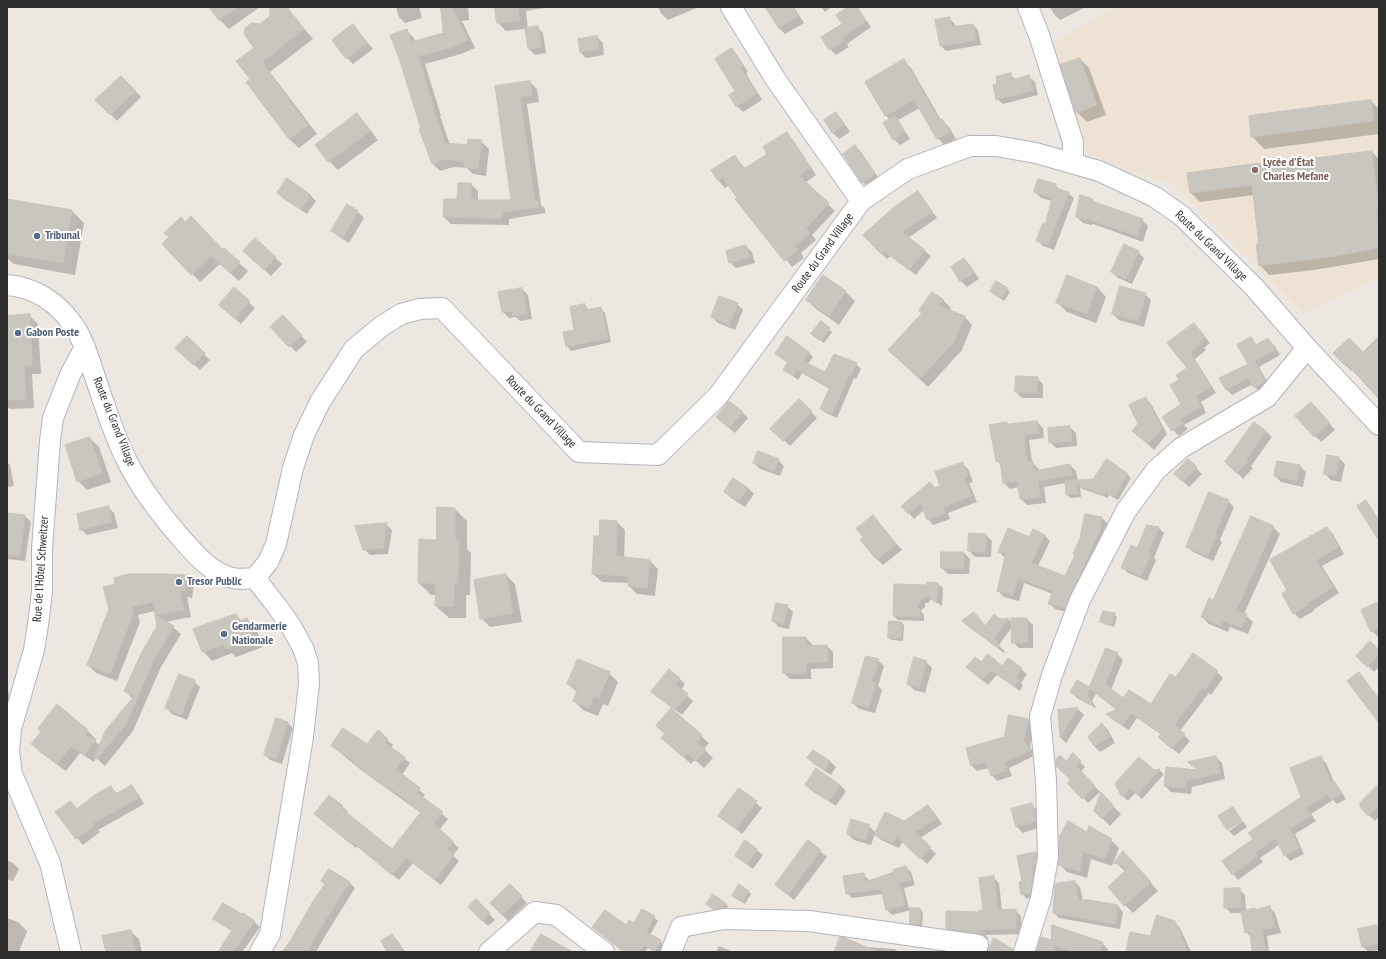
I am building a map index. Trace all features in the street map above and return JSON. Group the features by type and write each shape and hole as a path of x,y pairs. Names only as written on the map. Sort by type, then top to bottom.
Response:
{"street":[{"path":"731,7 776,80 861,201"},
{"path":"1028,7 1039,36 1073,142 1073,163"},
{"name":"Route du Grand Village","path":"7,285 20,286 42,295 60,310 75,326 85,347 105,406 126,460 148,496 168,523 188,546 217,572 234,578 255,578 268,562 276,544 293,468 304,436 320,402 354,349 382,326 401,314 420,309 442,308 578,452 658,455 718,396 861,201 908,169 970,146 996,146 1036,153 1110,175 1154,197 1182,216 1254,288 1307,348 1379,425"},
{"name":"Rue de l'Hôtel Schweitzer","path":"71,952 50,863 12,774 9,751 11,729 34,650 38,625 42,592 42,549 53,418 70,375 85,347"},
{"path":"1024,952 1041,898 1048,857 1046,780 1040,717 1052,675 1080,600 1126,511 1156,470 1181,448 1267,397 1307,348"},
{"path":"255,578 279,609 303,648 308,663 309,683 303,737 270,934 260,952"},
{"path":"489,952 535,912 556,914 604,952"},
{"path":"671,952 681,927 724,920 809,921 978,945"}],"shaded area":[{"name":"Lycée d'État Charles Mefane","path":"1116,7 1379,7 1379,278 1303,313 1175,186 1086,154 1084,142 1047,46"}],"building":[{"path":"209,7 238,7 219,20"},
{"path":"274,7 287,7 304,29 262,62 308,125 289,139 246,82 250,79 236,61 254,48 244,34 245,28 252,23 260,24 270,16 270,9"},
{"path":"441,7 452,7 468,40 453,47 418,56 445,143 467,145 468,139 482,140 478,169 464,167 465,162 445,159 432,164 419,129 421,129 400,61 390,35 407,29 411,42 443,33"},
{"path":"495,7 518,7 520,21 497,23"},
{"path":"765,7 793,7 798,16 779,28"},
{"path":"848,7 857,7 866,21 842,38 844,41 829,50 821,37 842,24 836,15"},
{"path":"950,17 951,27 973,24 976,40 940,46 935,20"},
{"path":"353,24 367,43 346,59 332,40"},
{"path":"538,26 541,47 528,49 525,28"},
{"path":"597,36 599,49 580,52 578,39"},
{"path":"732,48 743,66 740,67 757,93 736,107 729,95 735,91 715,59"},
{"path":"1080,58 1097,105 1076,113 1060,65"},
{"path":"904,59 939,120 942,119 950,132 937,139 914,100 885,116 865,82"},
{"path":"1011,73 1012,80 1029,75 1033,90 996,100 993,85 997,84 996,77"},
{"path":"121,76 136,91 110,115 95,100"},
{"path":"530,81 532,95 520,97 535,201 538,201 539,207 503,212 502,219 443,217 444,199 457,199 458,183 471,183 471,200 511,200 495,86"},
{"path":"1371,100 1374,121 1251,137 1249,116"},
{"path":"836,112 844,125 832,133 824,120"},
{"path":"357,113 370,131 328,162 315,145"},
{"path":"895,116 905,132 893,140 883,123"},
{"path":"787,132 810,168 799,176 829,203 806,228 810,233 794,246 798,250 784,261 735,199 737,198 723,178 718,181 711,170 735,155 744,169 767,154 763,147"},
{"path":"855,145 875,174 862,183 843,154"},
{"path":"1372,151 1379,210 1376,210 1379,231 1379,248 1336,256 1259,266 1256,244 1259,244 1252,185 1190,193 1187,173 1260,163 1260,165"},
{"path":"287,178 311,195 301,209 277,193"},
{"path":"1038,179 1056,184 1052,198 1034,192"},
{"path":"1055,188 1069,192 1048,245 1036,241 1043,223 1045,224"},
{"path":"918,191 932,212 902,232 925,250 909,270 884,251 881,254 863,235 894,207"},
{"path":"1080,195 1093,199 1092,201 1143,219 1137,236 1087,219 1076,217"},
{"name":"Tribunal","path":"7,199 72,210 63,263 7,254"},
{"path":"347,204 358,211 343,238 331,231"},
{"path":"191,216 223,250 224,248 240,262 230,273 211,256 191,275 162,244 169,237 164,233 181,217 185,222"},
{"path":"255,238 276,257 264,270 243,251"},
{"path":"1124,244 1139,251 1126,279 1111,272"},
{"path":"746,245 750,257 729,263 726,251"},
{"path":"964,258 974,273 960,282 951,267"},
{"path":"823,275 846,291 829,316 806,300"},
{"path":"1067,275 1097,287 1087,314 1056,303"},
{"path":"996,281 1008,288 1001,299 990,291"},
{"path":"1120,286 1146,293 1138,321 1112,314"},
{"path":"234,287 250,301 235,319 219,305"},
{"path":"522,288 527,314 513,316 512,311 502,312 498,292"},
{"path":"932,292 943,299 939,306 965,316 954,342 920,379 888,350 922,313 919,311"},
{"path":"719,296 738,303 729,325 711,317"},
{"path":"585,304 586,310 601,307 608,338 566,347 563,332 574,330 570,307"},
{"path":"30,314 32,365 24,366 26,399 7,400 7,316"},
{"path":"283,315 302,335 289,347 270,327"},
{"path":"821,321 830,328 821,341 811,334"},
{"path":"1194,323 1205,337 1199,342 1201,344 1190,352 1211,387 1196,396 1201,407 1180,419 1183,423 1172,431 1162,417 1181,404 1170,385 1179,380 1176,375 1187,368 1167,343"},
{"path":"187,336 205,353 193,365 175,348"},
{"path":"787,336 809,352 803,361 825,372 834,354 857,363 851,375 849,375 832,414 820,409 830,387 797,369 793,376 783,370 788,362 775,354"},
{"path":"1379,336 1379,399 1346,363 1344,365 1333,353 1349,338 1363,352"},
{"path":"1251,337 1256,345 1268,338 1275,350 1254,361 1265,381 1254,388 1248,378 1226,390 1219,378 1248,364 1237,345"},
{"path":"1016,376 1038,377 1037,393 1015,392"},
{"path":"1146,397 1162,428 1148,444 1132,431 1138,424 1129,405"},
{"path":"799,399 812,411 783,441 770,429"},
{"path":"729,401 743,412 729,428 716,417"},
{"path":"1311,402 1330,423 1314,437 1295,416"},
{"path":"1037,421 1039,433 1024,435 1027,462 1033,461 1034,471 1070,464 1072,475 1038,481 1040,497 1020,499 1017,481 1003,483 1000,461 996,461 989,425 1007,422 1007,424"},
{"path":"1254,422 1266,431 1246,459 1248,462 1236,473 1225,462"},
{"path":"1070,426 1072,441 1049,443 1048,428"},
{"path":"90,437 102,473 77,482 65,445"},
{"path":"758,451 779,459 774,471 753,463"},
{"path":"1327,455 1339,457 1336,476 1324,474"},
{"path":"1107,459 1128,474 1114,497 1106,492 1104,495 1077,485 1077,494 1066,495 1065,481 1093,479"},
{"path":"1188,459 1197,467 1183,482 1174,474"},
{"path":"1277,461 1300,465 1297,481 1274,476"},
{"path":"963,462 968,476 964,478 972,496 943,507 945,513 927,520 921,503 908,514 901,506 930,482 935,488 940,486 935,472"},
{"path":"733,478 748,488 739,501 724,492"},
{"path":"1209,492 1229,500 1215,534 1217,535 1207,556 1186,547"},
{"path":"1366,500 1379,521 1379,541 1357,506"},
{"path":"109,506 112,522 80,530 77,514"},
{"path":"437,507 455,508 455,540 459,540 458,583 454,583 454,606 435,606 436,583 418,583 419,539 436,540"},
{"path":"7,513 25,515 20,556 7,554"},
{"path":"1085,514 1102,517 1100,530 1065,608 1048,604 1053,591 1018,578 1013,595 997,591 1006,553 998,552 1008,528 1029,537 1033,529 1045,535 1031,563 1065,576 1075,555 1073,554 1080,538"},
{"path":"873,515 896,544 877,560 860,540 863,537 856,529"},
{"path":"1251,516 1274,526 1236,611 1247,614 1242,628 1223,621 1221,626 1201,617 1209,598 1213,600"},
{"path":"600,520 617,521 616,556 650,560 647,588 628,586 629,576 592,574 594,536 599,536"},
{"path":"387,523 383,548 363,550 355,526"},
{"path":"1147,525 1159,527 1148,552 1151,554 1141,576 1121,568 1131,545 1137,548"},
{"path":"1327,527 1339,547 1316,560 1333,587 1307,603 1308,605 1293,614 1282,594 1287,590 1270,560"},
{"path":"969,533 986,534 985,552 968,551"},
{"path":"941,552 964,552 964,569 941,568"},
{"path":"129,574 187,575 185,591 180,590 184,610 155,615 153,602 132,607 133,614 110,674 87,665 109,609 103,587 115,584 114,578"},
{"path":"506,574 513,613 480,619 474,580"},
{"path":"927,582 938,583 937,603 926,595 923,599 921,599 917,606 920,609 920,617 893,616 894,584 927,585"},
{"path":"1379,602 1379,628 1371,632 1361,610"},
{"path":"776,603 788,605 784,624 772,621"},
{"path":"1103,611 1115,613 1112,625 1100,622"},
{"path":"974,612 985,626 994,614 1000,619 1009,618 994,638 999,645 997,647 962,621"},
{"name":"Gendarmerie Nationale","path":"236,614 239,621 247,618 254,638 226,649 224,644 202,652 193,629"},
{"path":"155,615 174,626 154,660 126,724 97,759 94,757 106,730 134,696 124,691 142,652 157,626"},
{"path":"1011,618 1027,618 1028,642 1012,643"},
{"path":"889,621 902,622 901,638 888,638"},
{"path":"783,637 806,637 806,646 827,645 828,662 806,663 806,674 783,673"},
{"path":"1370,641 1379,650 1379,655 1367,667 1356,656"},
{"path":"1106,648 1118,653 1105,684 1123,698 1129,690 1151,704 1170,674 1176,677 1193,653 1218,671 1205,689 1202,688 1174,725 1185,734 1172,749 1158,737 1161,734 1131,713 1122,725 1106,714 1117,709 1090,689 1087,695 1093,706 1070,692 1077,680 1089,687"},
{"path":"988,654 1002,666 1008,658 1022,668 1016,677 1019,680 1014,686 991,670 982,680 966,667 975,657 981,662"},
{"path":"866,656 879,659 872,682 876,683 869,708 852,703"},
{"path":"914,657 927,661 919,688 907,684"},
{"path":"578,659 610,672 599,698 594,696 589,708 573,701 578,689 567,684"},
{"path":"669,669 680,678 675,684 688,694 675,710 651,692"},
{"path":"1359,672 1379,700 1379,723 1347,681"},
{"path":"179,674 195,680 181,715 165,708"},
{"path":"57,704 88,730 85,736 96,740 85,755 71,746 57,764 31,744 41,732 38,729"},
{"path":"671,708 702,735 697,742 706,750 696,761 687,753 683,757 661,738 665,734 656,726"},
{"path":"1078,708 1060,738 1058,710"},
{"path":"1009,715 1029,719 1024,739 1030,751 1004,762 1007,771 991,776 986,762 971,766 966,748 1004,737"},
{"path":"276,718 288,722 276,759 264,755"},
{"path":"1102,723 1110,737 1094,746 1088,737"},
{"path":"343,728 367,744 378,730 388,739 385,743 405,757 396,769 420,788 417,793 443,812 434,824 454,842 447,849 454,855 435,880 406,858 392,875 351,841 350,843 314,814 329,795 343,806 341,808 392,849 421,812 390,788 389,790 354,764 355,762 331,746"},
{"path":"813,750 830,761 824,770 807,758"},
{"path":"1073,753 1081,761 1076,766 1095,786 1082,799 1067,783 1071,780 1056,766 1056,759 1060,755 1066,761"},
{"path":"1216,756 1220,773 1186,781 1186,788 1164,786 1166,767 1197,770 1188,762"},
{"path":"1321,756 1331,783 1334,781 1342,793 1331,800 1328,794 1306,808 1311,816 1290,829 1300,848 1284,856 1276,838 1255,853 1258,856 1232,875 1222,861 1253,839 1248,833 1301,797 1290,768"},
{"path":"1139,757 1154,770 1160,769 1137,795 1130,788 1122,797 1115,784"},
{"path":"816,768 840,785 829,801 805,785"},
{"path":"1379,784 1379,806 1368,816 1360,807 1360,803"},
{"path":"132,785 139,798 93,823 95,825 76,839 55,812 70,801 77,809 96,794 111,786 115,794"},
{"path":"739,788 757,801 736,829 718,816"},
{"path":"1101,792 1114,806 1102,819 1094,811"},
{"path":"1032,803 1036,821 1016,827 1011,809"},
{"path":"928,805 937,818 915,832 931,847 920,859 896,836 893,843 874,835 885,812 904,821"},
{"path":"1233,807 1242,821 1227,830 1218,816"},
{"path":"851,819 870,825 865,840 847,834"},
{"path":"1068,821 1087,832 1089,826 1112,839 1105,859 1083,852 1080,871 1058,865 1059,838"},
{"path":"745,840 757,849 747,864 735,856"},
{"path":"808,840 821,850 788,895 775,885"},
{"path":"1123,851 1151,882 1124,906 1108,887 1128,868 1114,863"},
{"path":"1036,852 1035,865 1032,866 1033,875 1030,893 1021,895 1019,882 1022,881 1017,856"},
{"path":"906,866 911,880 899,883 905,905 886,910 881,889 846,894 843,876 864,873 865,882 894,872 893,870"},
{"path":"329,869 350,882 319,930 308,952 284,952 312,903 325,884 321,881"},
{"path":"994,876 998,910 1016,909 1016,929 977,930 985,934 946,929 946,911 979,912 979,910 983,910 979,878"},
{"path":"1075,881 1079,900 1118,905 1115,924 1053,913 1055,884"},
{"path":"510,884 522,896 502,915 490,903"},
{"path":"739,884 749,891 742,902 732,896"},
{"path":"1240,888 1241,907 1224,908 1224,889"},
{"path":"713,894 726,903 722,908 713,909 706,904"},
{"path":"476,899 490,913 482,921 468,907"},
{"path":"223,903 255,921 233,952 218,952 232,930 213,919"},
{"path":"1270,906 1275,927 1262,930 1265,952 1252,952 1250,932 1245,933 1241,911 1255,908 1255,910"},
{"path":"910,908 920,908 920,924 910,924"},
{"path":"642,909 655,916 646,932 661,940 655,951 644,945 638,952 624,952 592,927 605,910 626,925 629,920 634,923"},
{"path":"1157,915 1175,921 1188,952 1126,952 1130,932 1150,936"},
{"path":"1052,925 1103,942 1099,952 1072,952 1055,945 1053,952 1036,952 1041,937 1051,940"},
{"path":"1377,925 1379,943 1362,947 1358,929"},
{"path":"131,930 136,952 106,952 102,936"},
{"path":"392,934 403,952 387,952 381,941"},
{"path":"541,934 573,952 530,952"},
{"path":"840,937 845,938 878,952 834,952"},
{"path":"994,938 1013,949 1013,952 987,952"}],"place":[{"name":"Lycée d'État Charles Mefane","path":"1255,170"},
{"name":"Tribunal","path":"37,236"},
{"name":"Gabon Poste","path":"18,333"},
{"name":"Tresor Public","path":"179,582"},
{"name":"Gendarmerie Nationale","path":"224,634"}]}
